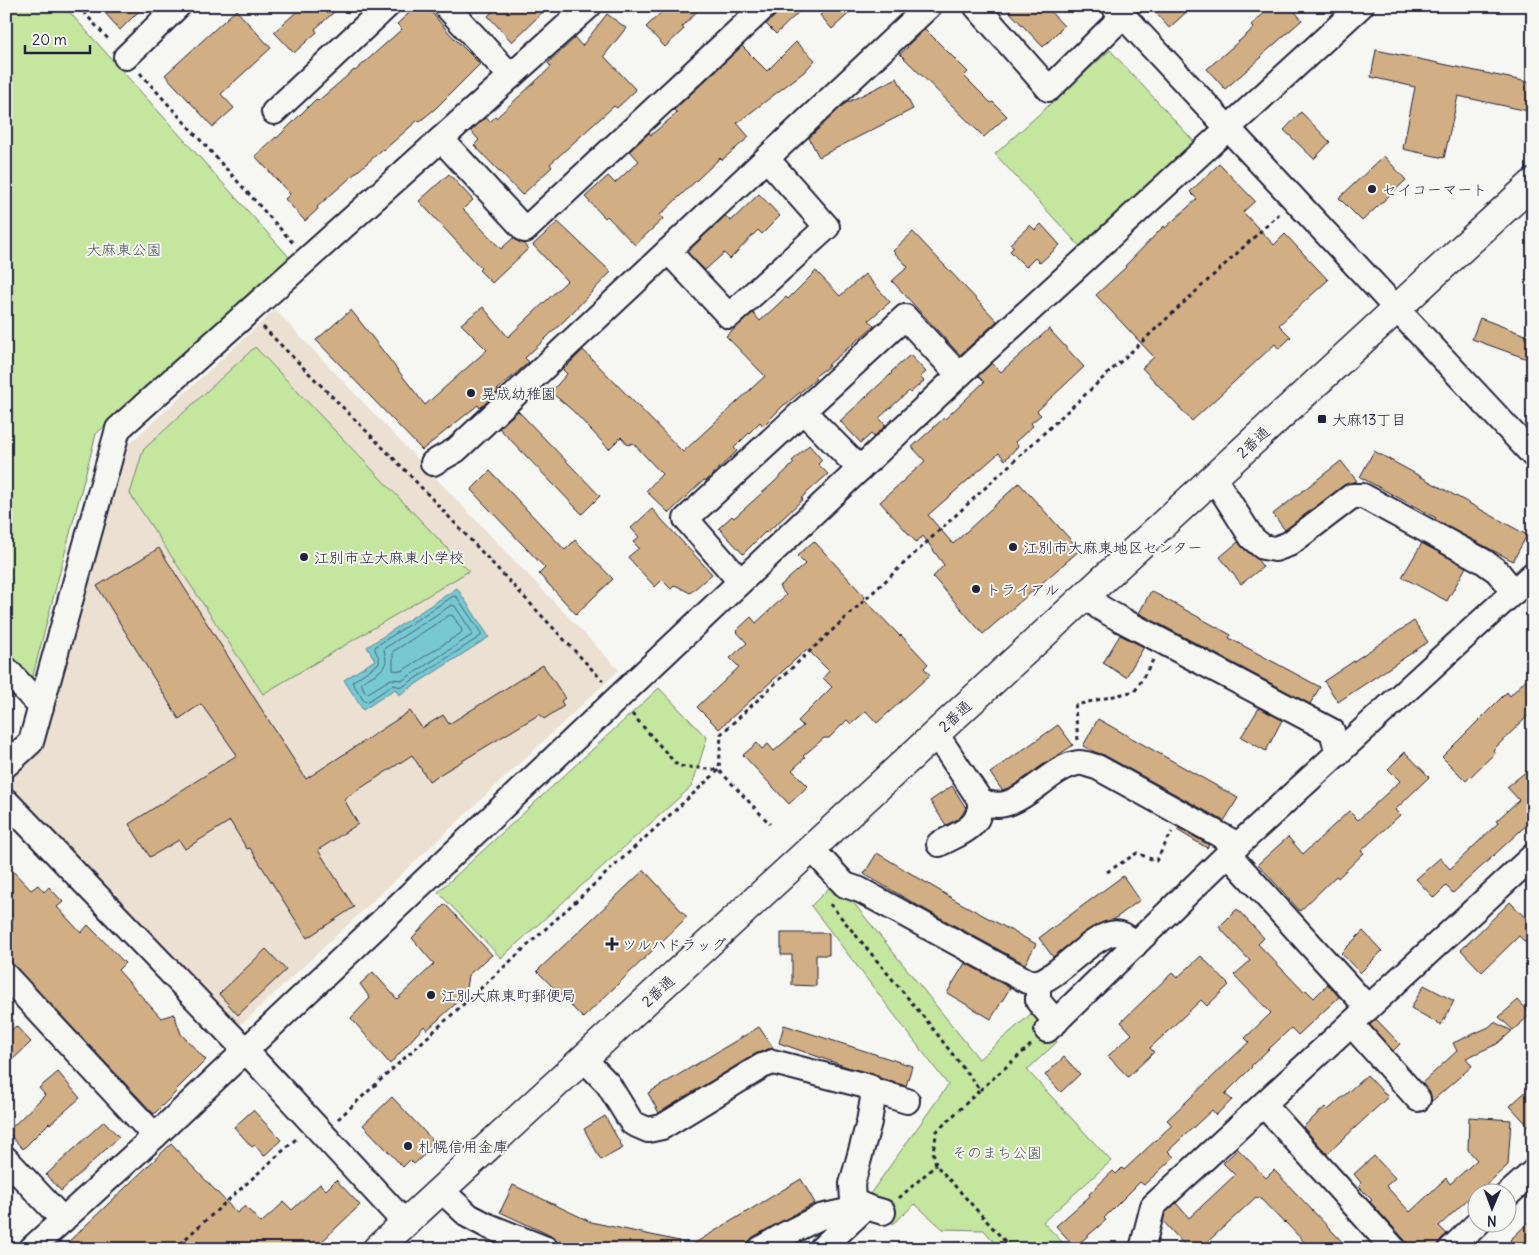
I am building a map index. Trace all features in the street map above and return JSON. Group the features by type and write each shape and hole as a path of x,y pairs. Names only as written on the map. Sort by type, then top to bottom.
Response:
{"main road":[{"name":"2番通","path":"377,1249 1533,183"}],"street":[{"path":"126,57 178,6"},
{"path":"274,112 387,6"},
{"path":"446,6 511,76"},
{"path":"6,765 31,742 118,429 589,6"},
{"path":"441,139 525,230 765,6"},
{"path":"976,6 1049,89 1119,11 1533,455"},
{"path":"32,1249 155,1136 959,375 1361,6"},
{"path":"433,463 456,450 766,158 919,10"},
{"path":"668,251 729,316 827,226 766,158"},
{"path":"740,581 686,519 905,317 959,375"},
{"path":"803,411 860,469"},
{"path":"1214,478 1252,538 1263,547 1275,549 1289,544 1352,496 1364,496 1483,561 1497,572 1514,592"},
{"path":"1038,982 1038,1001 1051,1026 1233,850 1533,574"},
{"path":"1088,594 1099,607 1332,731 1338,754"},
{"path":"6,670 41,707"},
{"path":"936,734 980,800 988,805 999,806 1011,803 1066,766 1080,762 1097,768 1182,814 1233,850 1368,1008"},
{"path":"939,844 976,823 981,811 980,800"},
{"path":"6,801 245,1050 405,1223"},
{"path":"812,848 845,885 860,890 1027,982 1038,982 1051,976 1088,946 1109,933 1122,935 1134,946"},
{"path":"1142,1249 1154,1206 1533,856"},
{"path":"6,976 155,1136"},
{"path":"1351,1024 1418,1099"},
{"path":"584,1059 608,1084 632,1122 648,1130 662,1127 762,1066 773,1062 870,1088 873,1098 869,1122 852,1184 853,1201 875,1210"},
{"path":"873,1098 882,1093 907,1101"},
{"path":"1264,1105 1394,1249"},
{"path":"6,1159 63,1220"},
{"path":"1516,1187 1533,1172"},
{"path":"442,1190 469,1216 488,1226 546,1249"},
{"path":"760,1249 820,1217 875,1210"},
{"path":"821,1249 875,1210"},
{"path":"1451,1249 1469,1232"}],"path":[{"path":"78,6 293,244"},
{"path":"174,1249 318,1128 719,770 721,734 1294,200"},
{"path":"259,324 404,469 607,686"},
{"path":"1080,762 1076,705 1135,691 1164,643"},
{"path":"626,708 678,766 719,770 770,824"},
{"path":"1107,872 1137,853 1156,861 1182,814"},
{"path":"828,902 927,1022 980,1090"},
{"path":"1012,1249 936,1165 933,1151 937,1131 1051,1026"},
{"path":"875,1210 936,1165"}],"shaded area":[{"name":"江別市立大麻東小学校","path":"275,310 619,670 243,1023 232,1024 6,781 42,748 128,445"},
{"path":"985,1240 993,1249 947,1249 955,1241"}],"green space":[{"name":"大麻東公園","path":"6,6 64,6 290,258 96,434 32,679 6,653"},
{"path":"1110,50 1199,147 1085,252 995,154"},
{"path":"255,347 469,571 263,694 130,494 143,450"},
{"path":"659,688 707,738 692,786 501,958 438,892"},
{"name":"そのまち公園","path":"836,881 979,1059 1032,1013 1057,1042 1027,1070 1111,1161 1043,1222 1069,1249 1000,1249 984,1230 943,1229 915,1204 893,1224 870,1194 948,1085 811,906"}],"water":[{"path":"457,588 489,637 399,695 395,689 363,710 344,680 375,660 367,647"}],"building":[{"path":"99,6 144,6 120,30"},
{"path":"303,6 341,6 315,29 317,32 294,53 274,32"},
{"path":"417,6 426,6 480,64 436,108 419,122 418,120 383,149 317,207 318,209 305,221 285,199 290,194 255,156 277,138 316,99 318,101 355,71 402,29 397,24"},
{"path":"498,6 549,6 512,42 488,16"},
{"path":"668,6 702,6 682,27 684,29 665,47 646,27"},
{"path":"778,6 805,6 776,34 766,24 775,16"},
{"path":"830,6 857,6 832,29 820,15"},
{"path":"1004,6 1045,6 1064,26 1043,47"},
{"path":"1150,6 1193,6 1169,28"},
{"path":"1272,6 1290,6 1302,20 1225,89 1207,69 1254,28 1251,25"},
{"path":"236,10 271,48 221,94 234,108 213,127 165,75"},
{"path":"607,14 626,28 604,56 636,90 617,108 614,106 550,164 552,167 522,195 474,145 479,140 471,131 486,117 490,122 496,118 551,67 548,63 575,38 582,46"},
{"path":"925,29 968,72 964,76 1007,116 984,137 900,54"},
{"path":"796,42 815,60 804,72 737,123 749,137 722,160 720,158 660,215 663,219 635,245 607,216 605,218 585,197 608,176 615,183 639,161 630,151 649,133 651,135 677,113 674,110 742,46 767,71"},
{"path":"1376,50 1533,83 1533,112 1458,96 1444,158 1403,149 1415,87 1371,77"},
{"path":"897,78 913,109 819,157 809,138 844,104"},
{"path":"1301,112 1330,142 1314,159 1284,130"},
{"name":"セイコーマート","path":"1384,156 1406,180 1362,221 1339,198"},
{"path":"1219,164 1255,201 1243,212 1274,245 1285,234 1328,280 1279,325 1291,337 1279,349 1275,344 1192,421 1142,368 1154,357 1096,295 1126,267 1164,226 1165,228 1197,199 1190,192"},
{"path":"449,174 473,200 463,209 501,249 513,238 523,243 528,249 492,283 479,270 481,268 419,201"},
{"path":"759,194 780,216 762,234 758,230 730,259 724,253 705,270 687,252 725,216 731,221"},
{"path":"558,222 611,272 525,358 529,362 497,390 499,391 480,408 478,405 422,450 316,340 351,310 425,405 487,350 461,324 483,307 508,337 567,281 533,245"},
{"path":"1041,224 1060,245 1040,263 1035,258 1026,267 1010,251 1014,247 1010,244 1030,225 1035,230"},
{"path":"913,232 997,321 960,355 892,281 908,267 893,251"},
{"path":"816,271 840,296 865,274 890,302 869,320 874,326 814,377 816,379 785,404 763,426 760,422 734,448 737,451 669,513 646,491 662,474 633,443 628,445 621,437 609,449 573,411 551,392 567,374 563,370 583,350 683,452 765,376 726,336 753,313 760,321 786,297 788,299"},
{"path":"1480,318 1533,338 1533,361 1472,339"},
{"path":"1050,328 1084,367 1037,411 1041,415 1031,423 1033,426 1015,442 1018,446 1005,460 999,453 928,515 953,544 1019,483 1080,550 983,634 933,577 944,565 923,536 916,542 880,502 925,461 912,447 984,382 978,376 992,363 1001,372"},
{"path":"910,355 926,372 920,377 924,381 910,393 909,391 879,418 886,425 874,437 871,434 861,443 840,421"},
{"path":"518,411 600,496 582,514 499,428"},
{"path":"809,445 822,460 818,464 828,474 743,554 719,528 732,516 734,518 771,485 794,463 792,461"},
{"path":"1374,451 1527,535 1513,561 1435,520 1436,518 1360,477"},
{"path":"1341,461 1357,481 1344,485 1285,530 1273,514"},
{"path":"490,471 565,550 575,540 613,579 576,614 539,574 545,568 471,490"},
{"path":"652,509 712,574 690,593 675,585 671,589 662,580 655,587 628,557 639,548 633,542 639,537 631,528"},
{"path":"814,541 865,597 863,598 928,664 924,668 930,675 877,723 866,711 851,724 847,720 829,738 824,738 803,756 805,758 792,770 808,786 789,804 743,755 757,743 762,749 768,744 774,751 803,726 798,721 832,687 823,678 829,671 807,649 719,729 697,707 739,667 730,658 747,643 736,631 751,617 756,623 786,595 779,587 805,564 797,556"},
{"path":"1238,542 1263,567 1241,584 1220,557"},
{"path":"1422,543 1466,567 1447,601 1402,577"},
{"path":"159,548 306,779 410,711 422,728 443,715 449,724 543,665 565,698 561,701 564,706 544,719 540,714 429,781 412,755 344,799 358,824 318,850 354,907 307,938 250,848 247,849 230,821 185,849 179,840 150,857 129,824 237,755 201,704 179,719 97,586"},
{"path":"1151,591 1231,635 1229,638 1320,687 1310,704 1139,613"},
{"path":"1414,621 1428,642 1338,702 1324,681"},
{"path":"1120,635 1144,647 1126,677 1103,663"},
{"path":"1533,672 1533,711 1493,750 1495,753 1466,781 1442,757 1507,692 1510,696"},
{"path":"1259,708 1282,720 1266,751 1241,737"},
{"path":"1098,719 1238,798 1224,821 1104,755 1083,746"},
{"path":"1058,725 1073,745 1011,787 1002,790 990,773"},
{"path":"1405,752 1429,777 1395,810 1400,815 1361,851 1364,853 1338,878 1336,876 1300,911 1258,864 1288,837 1303,854 1349,811 1358,820 1400,781 1388,769"},
{"path":"1533,766 1533,819 1453,893 1446,886 1434,898 1416,879 1440,858 1450,869 1498,823 1496,821 1519,800 1507,787"},
{"path":"952,786 966,808 960,818 946,825 930,801"},
{"path":"1179,828 1209,845 1207,848 1177,830"},
{"path":"877,853 955,900 1036,944 1025,964 864,874"},
{"path":"6,864 31,890 38,885 44,892 49,887 63,902 57,907 81,933 88,925 125,963 118,970 161,1018 174,1014 181,1034 206,1060 154,1114 6,957"},
{"name":"ツルハドラッグ","path":"644,870 687,917 583,1018 537,971"},
{"path":"1123,876 1140,900 1113,920 1099,924 1085,932 1053,957 1039,938"},
{"path":"1510,902 1533,926 1533,950 1519,936 1482,972 1461,950"},
{"path":"445,904 492,955 468,975 465,995 427,1030 424,1026 390,1064 351,1018 370,998 360,984 373,972 397,999 434,964 412,938"},
{"path":"1237,909 1264,938 1258,944 1304,992 1306,990 1314,998 1328,984 1339,997 1298,1035 1291,1028 1225,1094 1232,1100 1216,1115 1212,1110 1168,1151 1174,1157 1144,1185 1140,1182 1104,1218 1106,1220 1075,1247 1056,1226 1090,1196 1089,1194 1113,1171 1116,1174 1122,1168 1124,1170 1172,1125 1167,1120 1249,1042 1245,1038 1271,1013 1234,975 1250,961 1219,927"},
{"path":"1363,931 1382,951 1360,973 1341,953"},
{"path":"781,933 829,933 829,955 816,955 816,986 792,985 792,955 781,955"},
{"path":"266,949 286,970 238,1015 219,994"},
{"path":"1201,956 1229,985 1207,1006 1201,1000 1150,1048 1154,1052 1128,1077 1108,1056 1132,1034 1121,1022 1172,973 1177,978"},
{"path":"965,963 1010,988 991,1019 947,993"},
{"path":"1424,985 1454,1001 1441,1025 1411,1008"},
{"path":"1518,1000 1531,1014 1513,1030 1499,1017"},
{"path":"1376,1019 1400,1044 1393,1051 1370,1025"},
{"path":"1494,1022 1512,1031 1497,1044 1466,1058 1472,1066 1431,1102 1431,1096 1422,1083 1457,1051 1453,1043 1489,1027"},
{"path":"784,1025 912,1066 906,1086 779,1043"},
{"path":"16,1026 31,1042 6,1066 6,1035"},
{"path":"759,1027 774,1049 768,1049 755,1054 659,1113 648,1093"},
{"path":"1064,1057 1080,1074 1061,1092 1045,1075"},
{"path":"58,1072 80,1098 49,1123 23,1149 7,1132 45,1095 39,1088"},
{"path":"1367,1075 1388,1097 1327,1154 1303,1127 1325,1107 1328,1110"},
{"path":"1533,1085 1533,1131 1510,1106"},
{"path":"392,1097 436,1144 414,1164 410,1160 403,1167 363,1125"},
{"path":"253,1110 281,1140 264,1156 255,1145 252,1147 234,1127"},
{"path":"605,1116 623,1148 601,1160 584,1129"},
{"path":"1469,1117 1511,1120 1508,1165 1489,1182 1466,1182 1466,1201 1439,1226 1447,1234 1441,1239 1438,1249 1413,1249 1370,1202 1372,1200 1359,1187 1362,1184 1354,1174 1374,1156 1395,1178 1386,1186 1410,1212 1446,1178 1450,1184 1477,1160 1468,1150"},
{"path":"104,1121 119,1137 61,1191 46,1175"},
{"path":"171,1144 237,1213 245,1206 261,1223 284,1202 292,1210 320,1184 326,1190 336,1180 360,1205 314,1249 61,1249"},
{"path":"1238,1149 1266,1178 1274,1170 1349,1249 1311,1249 1259,1197 1256,1197 1200,1249 1188,1249 1163,1221 1165,1213 1176,1203 1189,1218 1235,1175 1223,1163"},
{"path":"801,1179 815,1203 753,1237 740,1249 685,1249"},
{"path":"513,1185 591,1222 679,1241 678,1249 579,1249 500,1212"},
{"path":"1533,1218 1533,1249 1518,1249 1510,1240"}],"place":[{"name":"セイコーマート","path":"1372,189"},
{"name":"晃成幼稚園","path":"471,393"},
{"name":"大麻13丁目","path":"1322,419"},
{"name":"江別市大麻東地区センター","path":"1013,547"},
{"name":"江別市立大麻東小学校","path":"304,557"},
{"name":"トライアル","path":"976,589"},
{"name":"ツルハドラッグ","path":"612,944"},
{"name":"江別大麻東町郵便局","path":"431,995"},
{"name":"札幌信用金庫","path":"408,1146"}]}
